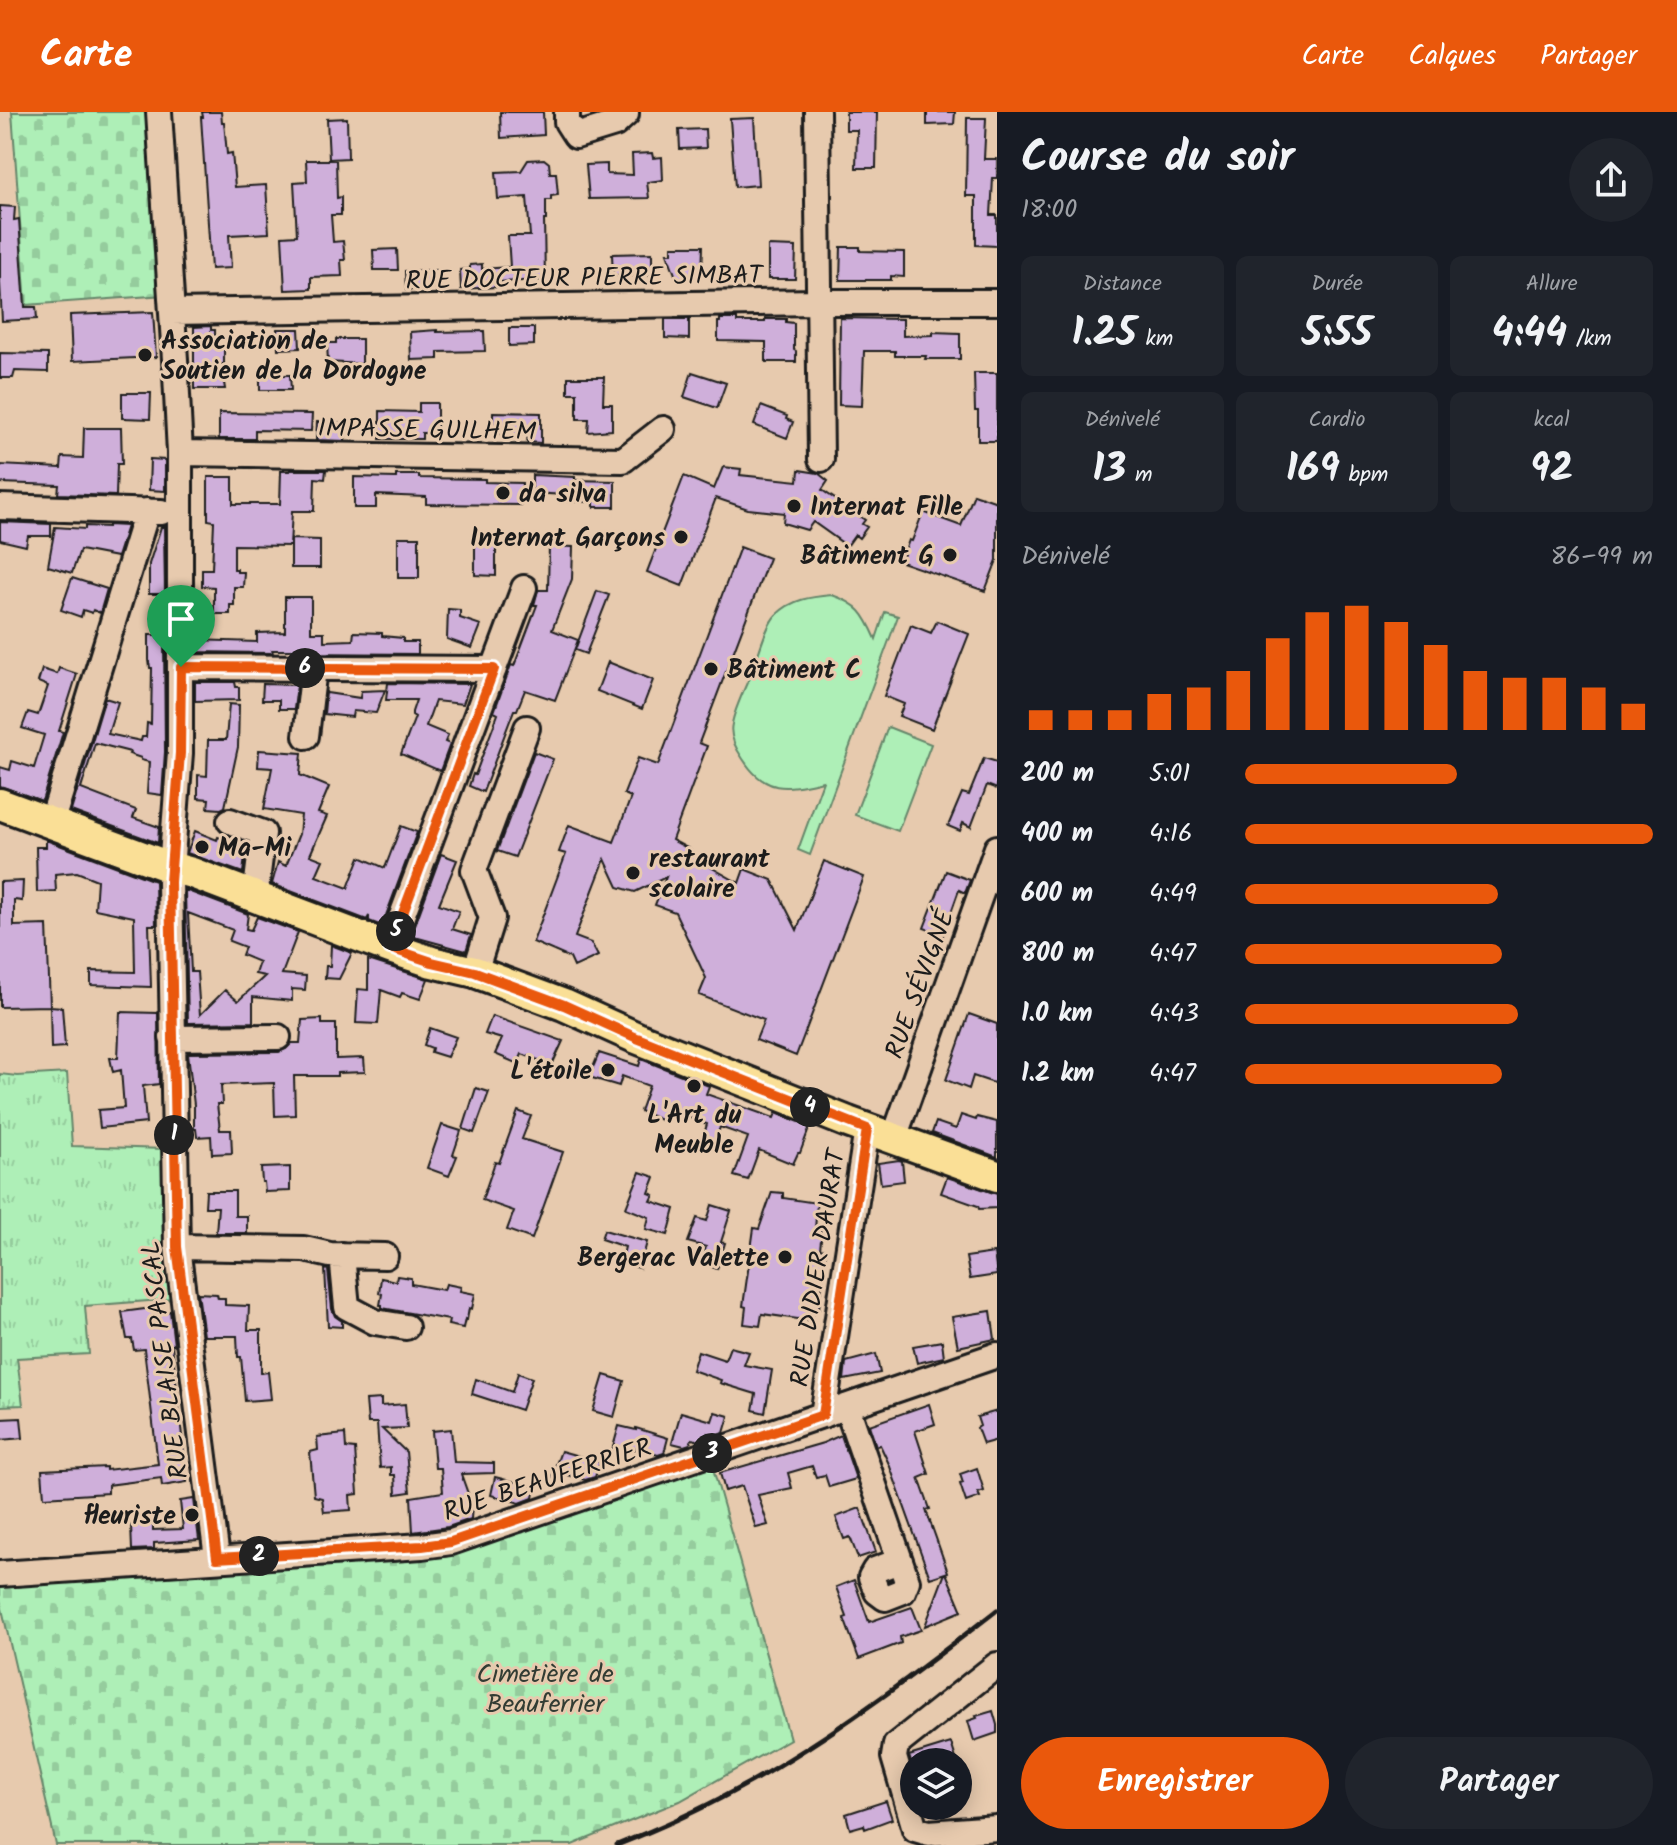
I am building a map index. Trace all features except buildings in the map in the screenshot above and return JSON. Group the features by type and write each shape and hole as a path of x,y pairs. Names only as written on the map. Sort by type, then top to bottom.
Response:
{"main road":[{"path":"0,804 390,948 475,972 564,1005 637,1038 880,1134 997,1176"},
{"path":"432,962 468,985 562,1019 637,1038"}],"street":[{"name":"RUE BLAISE PASCAL","path":"159,112 180,453 180,753 170,867 177,1247 217,1558"},
{"path":"567,112 567,122 576,136 615,124 626,112"},
{"path":"817,112 821,459"},
{"name":"RUE DOCTEUR PIERRE SIMBAT","path":"172,312 997,302"},
{"name":"IMPASSE GUILHEM","path":"180,453 623,460 663,429"},
{"path":"0,507 180,513"},
{"path":"51,824 147,511"},
{"path":"390,948 524,588"},
{"path":"181,667 494,669"},
{"path":"306,736 314,668"},
{"path":"475,972 492,918 474,870 527,728"},
{"path":"230,821 263,833 255,898"},
{"name":"RUE SÉVIGNÉ","path":"880,1134 997,848"},
{"path":"172,1038 278,1037"},
{"name":"RUE DIDIER DAURAT","path":"823,1415 880,1134"},
{"path":"177,1247 304,1249 330,1255 385,1256"},
{"path":"342,1255 347,1307 375,1322 406,1327"},
{"name":"RUE BEAUFERRIER","path":"0,1574 451,1542 997,1355"},
{"path":"847,1407 899,1561"},
{"path":"997,1665 896,1745 894,1757 915,1829 929,1833 997,1828"}],"green space":[{"path":"12,112 152,112 165,295 26,305"},
{"path":"832,595 860,611 876,639 885,612 898,616 810,855 798,850 823,781 788,787 760,779 743,759 731,729 738,703 772,620 795,602"},
{"path":"888,727 931,744 898,831 855,815"},
{"path":"67,1073 72,1146 165,1149 166,1263 173,1299 85,1306 89,1354 17,1358 23,1405 0,1406 0,1074"},
{"name":"Cimetière de Beauferrier","path":"712,1465 790,1739 680,1801 572,1845 56,1845 0,1600 0,1583 445,1557"}],"railway":[{"path":"617,1845 705,1806 803,1751 902,1683 997,1610"}],"place":[{"name":"Association de Soutien de la Dordogne","path":"145,355"},
{"name":"da silva","path":"503,493"},
{"name":"Internat Fille","path":"794,506"},
{"name":"Internat Garçons","path":"681,537"},
{"name":"Bâtiment G","path":"950,555"},
{"name":"Bâtiment C","path":"711,669"},
{"name":"Ma-Mi","path":"202,847"},
{"name":"restaurant scolaire","path":"633,873"},
{"name":"L'étoile","path":"608,1070"},
{"name":"L'Art du Meuble","path":"694,1086"},
{"name":"Bergerac Valette","path":"785,1257"},
{"name":"fleuriste","path":"192,1515"}],"route":[{"path":"181,667 494,669 390,948 475,972 564,1005 637,1038 867,1129 823,1415 451,1542 217,1558 177,1247 170,867 180,753 181,667"}]}
